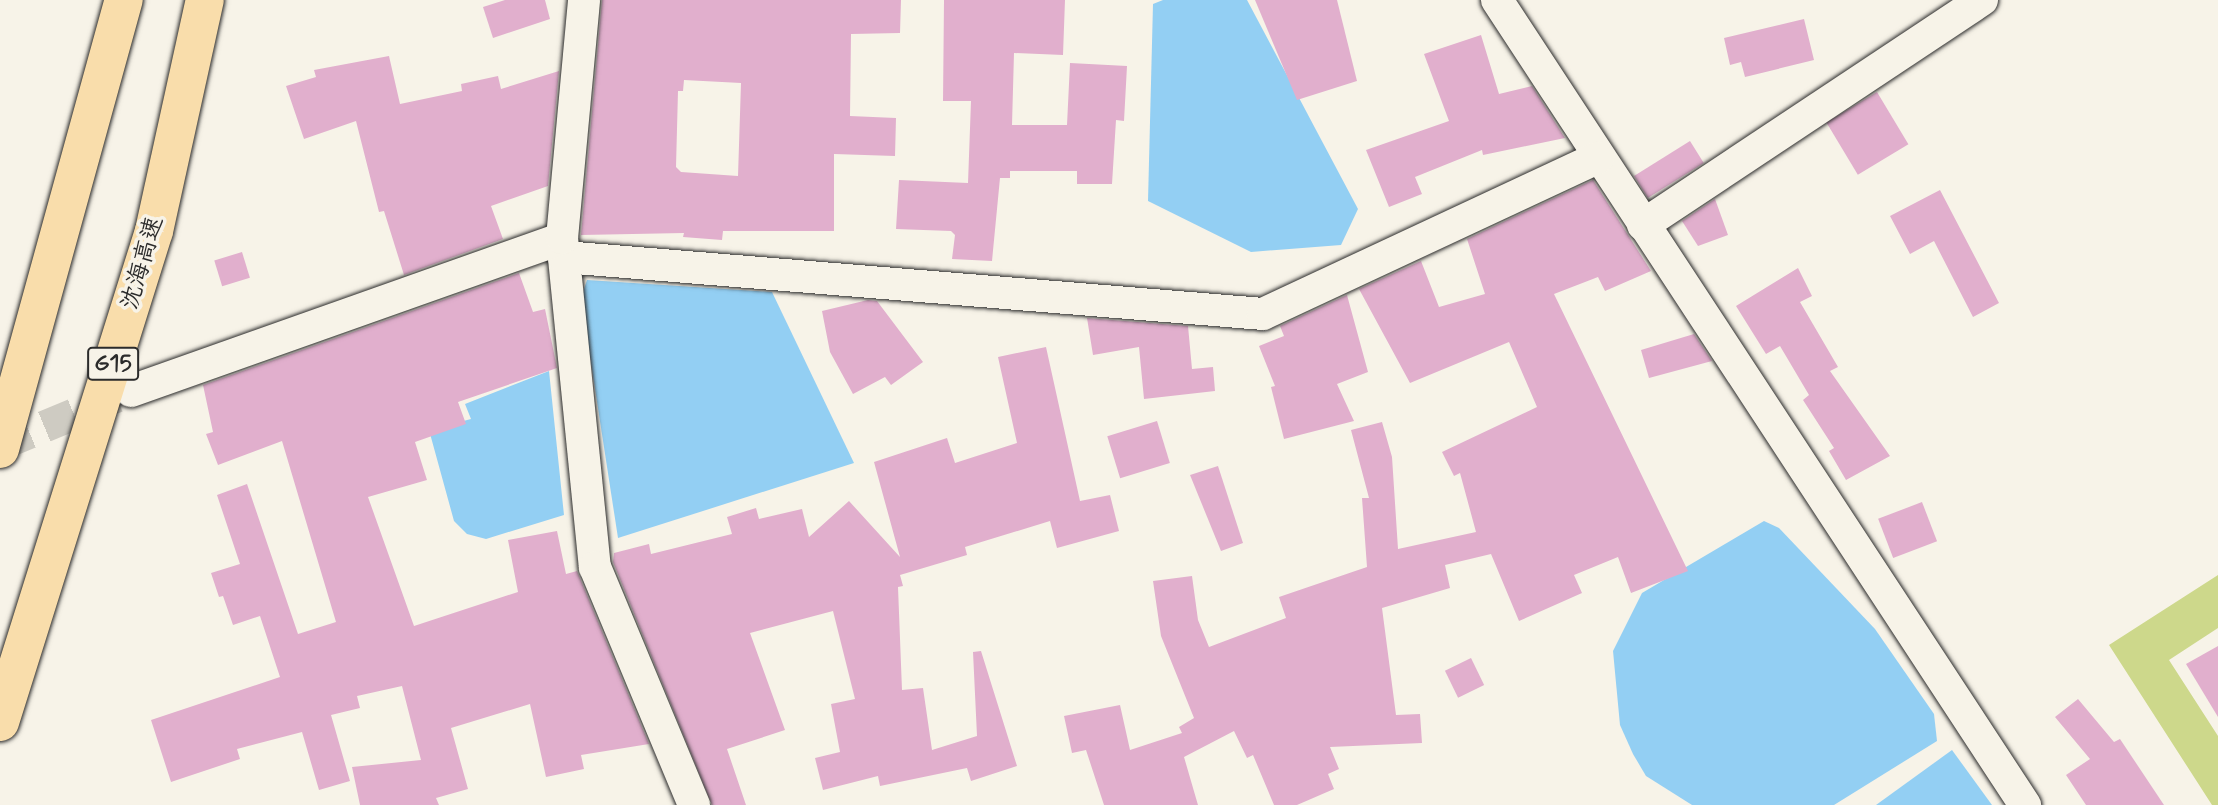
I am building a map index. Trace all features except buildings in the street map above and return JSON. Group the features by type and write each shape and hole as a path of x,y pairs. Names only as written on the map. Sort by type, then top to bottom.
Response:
{"highway":[{"path":"0,449 124,0"},
{"name":"沈海高速","path":"0,722 154,231 205,0"}],"street":[{"path":"584,0 563,248 595,567 694,805"},
{"path":"1497,0 1598,158 2025,805"},
{"path":"1643,225 1982,0"},
{"path":"131,391 563,248 1263,314 1598,158"}],"green space":[{"path":"2218,575 2218,628 2169,660 2218,736 2218,805 2212,805 2109,645"}],"water":[{"path":"1163,0 1247,0 1358,209 1341,245 1251,252 1148,201 1153,4"},
{"path":"587,280 772,292 854,463 618,538 581,298"},
{"path":"549,371 564,515 486,539 467,534 454,521 429,430 471,419 465,404"},
{"path":"1764,521 1779,528 1875,629 1934,714 1937,741 1834,805 1692,805 1646,776 1633,754 1620,725 1613,651 1642,593"},
{"path":"1952,750 1992,805 1876,805"}],"tunnel":[{"path":"0,445 116,397"}]}
